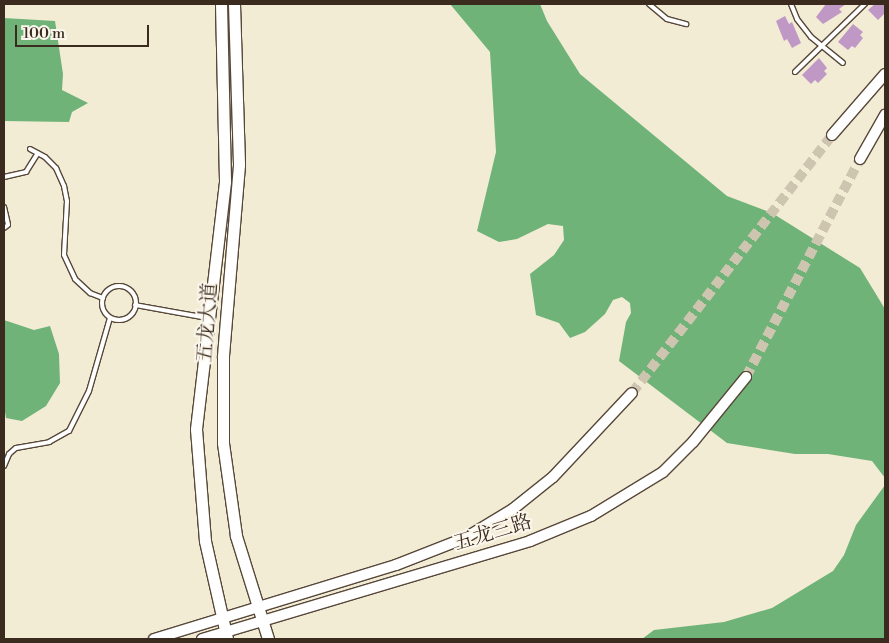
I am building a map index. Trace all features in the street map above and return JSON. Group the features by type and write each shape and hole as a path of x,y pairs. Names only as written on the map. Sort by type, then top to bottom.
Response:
{"main road":[{"name":"五龙大道","path":"221,4 225,182 196,429 204,541 227,636"},
{"name":"五龙大道","path":"234,4 240,165 223,357 223,443 236,536 261,622 268,639"},
{"path":"832,135 885,74"},
{"path":"860,159 885,115"},
{"name":"五龙三路","path":"202,639 227,636 261,622 530,541 591,516 663,472 693,442 746,377"},
{"name":"五龙三路","path":"154,639 222,618 256,605 396,564 465,538 514,509 553,477 632,393"}],"lane":[{"path":"649,4 667,19 686,24"},
{"path":"792,4 797,19 821,45 843,63"},
{"path":"795,72 865,4"},
{"path":"30,149 56,168 64,186 67,201 64,256 75,279 90,292 103,298"},
{"path":"4,177 26,172 38,153"},
{"path":"4,207 8,225 4,228"},
{"path":"110,318 103,309 103,298 109,289 120,286 130,290 135,305"},
{"path":"135,305 210,319"},
{"path":"110,318 126,318 135,305"},
{"path":"4,466 9,454 16,448 49,442 69,431 89,392 110,318"}],"green space":[{"path":"450,4 540,4 547,21 580,74 727,196 772,213 860,268 885,309 885,478 872,461 828,454 795,454 727,443 619,361 626,322 631,313 630,303 622,297 613,300 605,314 585,332 570,338 559,323 536,315 530,274 554,255 564,240 563,226 548,224 517,239 499,242 477,231 496,152 490,52"},
{"path":"4,18 55,21 63,74 62,90 88,103 72,112 69,122 4,121"},
{"path":"4,320 34,330 50,326 59,354 60,383 46,406 22,421 6,418 4,406"},
{"path":"885,485 885,639 642,639 654,630 724,622 772,608 833,571 844,555 856,525"}],"building":[{"path":"826,4 846,4 839,9 842,12 823,24 816,17"},
{"path":"875,4 885,4 885,13 878,20 868,10"},
{"path":"785,16 789,24 792,22 801,43 792,48 787,39 784,41 776,21"},
{"path":"853,24 863,32 860,35 863,38 855,48 852,46 848,50 838,42"},
{"path":"819,58 827,68 824,71 827,74 818,83 815,80 811,84 802,75"}],"tunnel":[{"path":"632,393 832,135"},
{"path":"746,377 860,159"}]}
